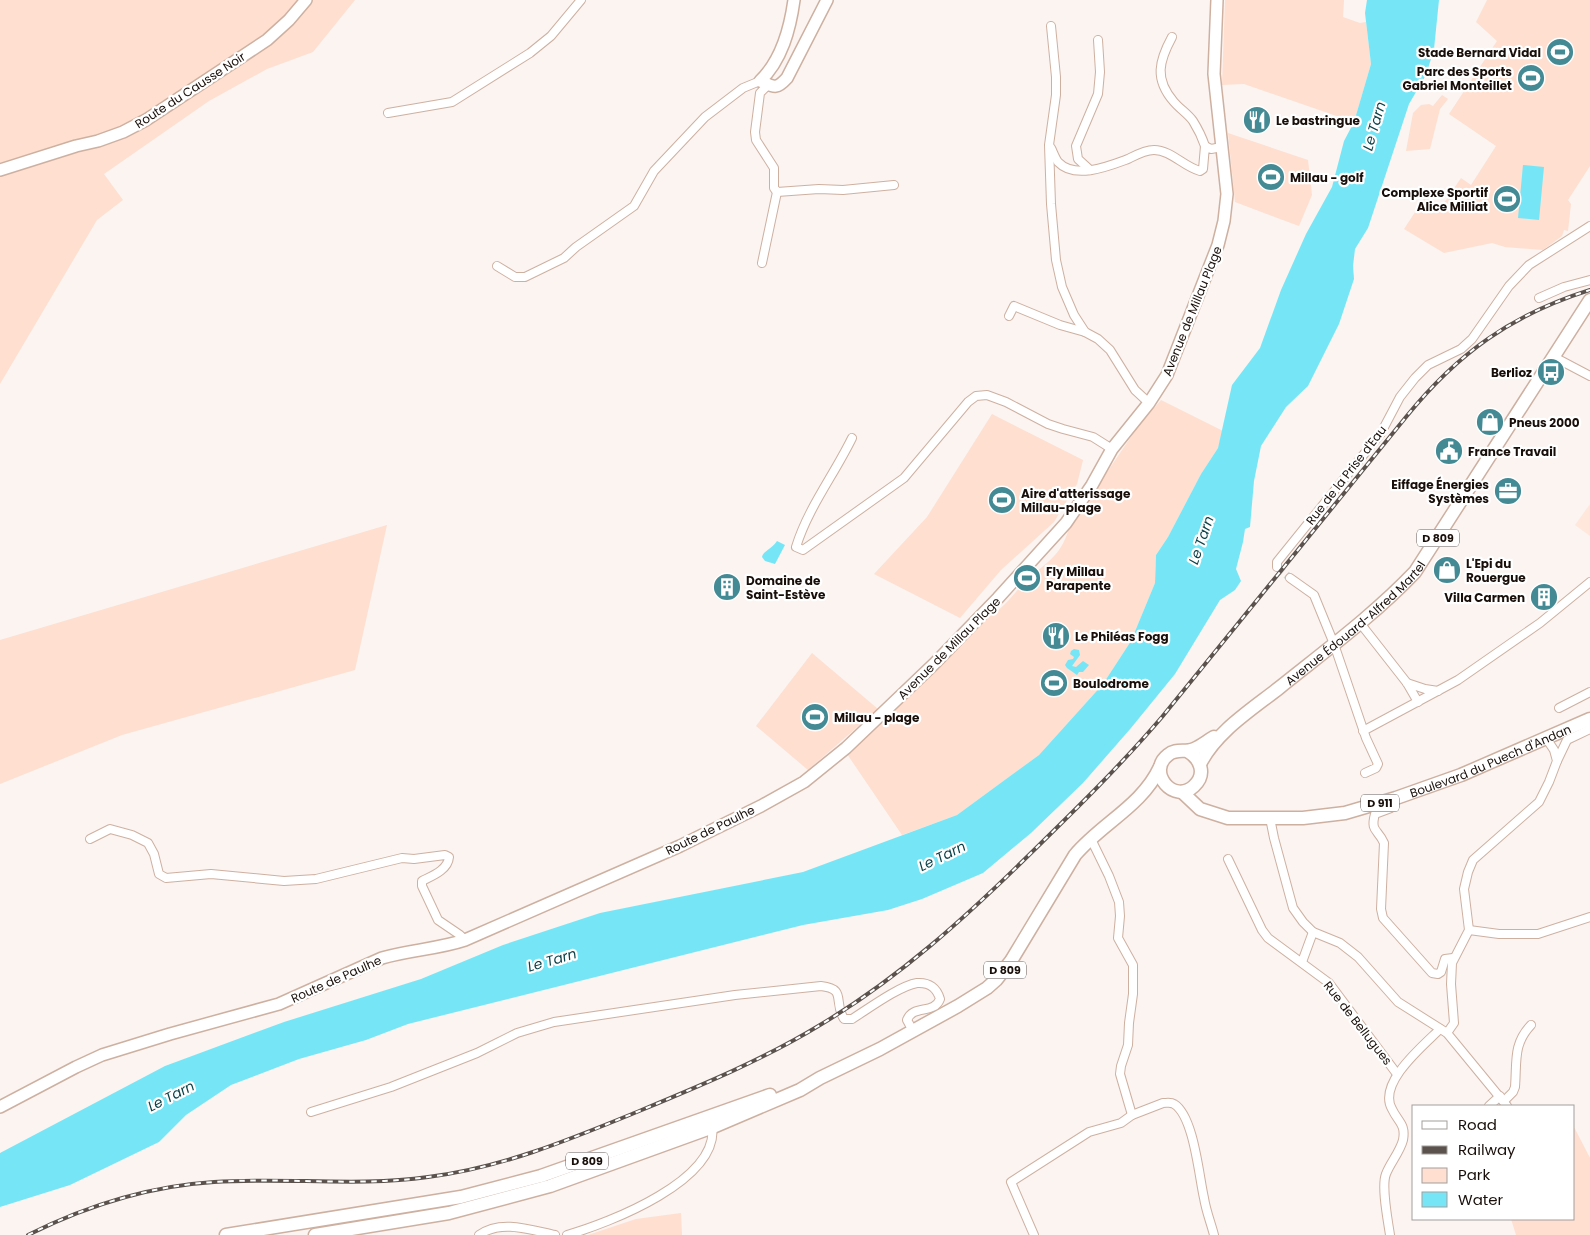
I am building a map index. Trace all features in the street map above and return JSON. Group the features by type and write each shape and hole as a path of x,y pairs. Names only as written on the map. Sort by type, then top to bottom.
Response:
{"main road":[{"name":"Avenue Édouard-Alfred Martel","path":"1200,764 1208,750 1231,727 1360,623 1415,572 1590,301"},
{"name":"Boulevard du Puech d'Andan","path":"1214,814 1228,818 1324,817 1371,806 1460,775 1590,719"},
{"name":"Avenue Édouard-Alfred Martel","path":"1187,751 1200,746 1231,727"},
{"path":"1179,750 1187,751 1200,764 1201,775 1196,784 1190,789 1177,790 1162,780 1160,767 1170,753 1179,750"},
{"name":"D 809","path":"1136,802 1152,783 1160,767"},
{"path":"1196,784 1200,800 1214,814"},
{"name":"D 809","path":"315,1235 449,1213 550,1186 693,1135 880,1049 974,997 996,980 1015,955 1076,855 1091,839 1136,802 1154,792 1177,790"},
{"name":"D 911","path":"1177,790 1200,809 1214,814"},
{"name":"D 809","path":"226,1235 496,1189 712,1127"}],"street":[{"name":"Route du Causse Noir","path":"0,170 98,141 123,132 146,120 267,40 289,20 306,0"},
{"path":"388,113 452,102 530,53 551,36 581,0"},
{"path":"778,192 774,188 774,168 756,140 755,132 760,94 767,74 784,46 794,0"},
{"path":"497,266 515,277 525,276 564,258 576,247 634,206 654,171 705,117 743,88 764,83 774,87 787,78 827,0"},
{"name":"Avenue de Millau Plage","path":"804,782 846,748 877,719 1038,556 1076,510 1112,449 1162,385 1172,365 1218,245 1224,221 1226,194 1214,74 1217,0"},
{"path":"1051,26 1056,77 1056,95 1050,145 1051,204 1056,260 1062,287 1074,315 1085,332"},
{"path":"1050,145 1058,162 1071,170 1090,170 1154,150 1167,153 1200,171 1203,169 1205,146 1200,133 1192,120 1173,101 1163,87 1160,71 1165,51 1172,37"},
{"path":"1090,170 1078,159 1076,146 1098,94 1100,72 1098,40"},
{"path":"1205,146 1211,149 1222,147"},
{"path":"778,192 819,189 843,190 894,185"},
{"path":"762,263 778,192"},
{"name":"Rue de la Prise d'Eau","path":"1277,567 1277,562 1381,433 1400,397 1415,378 1428,365 1461,349 1472,339 1509,286 1529,265 1590,226"},
{"path":"1539,298 1564,287 1590,280"},
{"path":"1009,316 1014,306 1060,325 1085,332 1098,339 1110,350 1135,390 1149,403"},
{"path":"1554,357 1590,376"},
{"path":"852,438 843,458 802,527 796,547 803,550 904,478 968,402 976,396 987,395 1006,402 1048,424 1093,437 1112,449"},
{"path":"1290,578 1314,595 1334,644 1363,731 1378,764 1376,768 1365,773"},
{"path":"1363,731 1458,680 1543,621 1590,582"},
{"path":"1360,623 1407,683 1418,702"},
{"path":"1407,683 1438,691"},
{"path":"1559,708 1590,692"},
{"path":"1390,1235 1384,1186 1385,1175 1402,1142 1404,1128 1391,1108 1389,1098 1397,1074 1454,1023 1451,984 1453,958 1469,930 1464,889 1468,872 1473,860 1539,802 1566,740 1590,729"},
{"path":"1546,738 1554,750 1556,761"},
{"name":"Route de Paulhe","path":"0,1107 76,1067 102,1056 142,1042 280,1004 382,958 452,945 465,940 705,834 804,782"},
{"path":"1391,808 1375,814 1372,825 1384,843 1381,909 1383,918 1432,973 1438,974 1441,972 1445,959 1453,958"},
{"path":"1270,818 1293,908 1303,922 1314,932 1340,943 1352,952 1371,970 1398,1002 1444,1031 1504,1101"},
{"path":"90,839 110,830 132,834 148,843 154,854 160,874 166,878 211,874 284,880 316,878 402,858 414,859 445,855 449,857 449,861 444,868 422,881 422,886 438,920 465,940"},
{"path":"1091,839 1119,902 1118,938 1133,965 1134,994 1128,1045 1120,1074 1132,1114"},
{"name":"Rue de Bellugues","path":"1228,859 1262,930 1268,938 1329,983 1397,1074"},
{"path":"1469,930 1499,934 1538,934 1590,916"},
{"path":"1302,962 1314,932"},
{"path":"311,1112 391,1086 477,1053 518,1033 554,1022 725,996 821,986 833,988 838,993 840,1013 844,1019 852,1019 901,990 916,984 928,984 938,991 940,998 936,1006 930,1009 914,1011 910,1014 907,1020 913,1031"},
{"path":"1492,1105 1504,1101 1513,1092 1518,1044 1522,1035 1531,1025"},
{"path":"1034,1235 1011,1182 1089,1132 1120,1122 1132,1114 1168,1102 1181,1110 1190,1133 1214,1235"},
{"path":"567,1235 587,1229 668,1192 698,1166 709,1148 712,1127"},
{"path":"479,1235 487,1229 507,1226 555,1235"}],"shaded area":[{"path":"1590,504 1590,536 1575,525"}],"green space":[{"path":"0,0 355,0 313,52 267,69 209,101 104,174 123,200 97,220 0,384"},
{"path":"1225,0 1344,0 1343,17 1360,23 1366,22 1371,64 1354,122 1244,84 1222,85"},
{"name":"Parc des Sports Gabriel Monteillet","path":"1487,0 1590,0 1590,166 1568,200 1571,204 1568,231 1564,230 1562,236 1543,250 1505,247 1492,243 1444,253 1404,229 1425,197 1442,206 1461,178 1471,185 1496,146 1449,114 1497,41 1476,22"},
{"path":"1442,95 1448,99 1440,109 1430,149 1406,151 1413,113 1421,105 1429,104 1433,106"},
{"name":"Millau - golf","path":"1228,133 1308,160 1312,195 1299,226 1235,202"},
{"path":"1161,400 1223,431 1218,448 1201,474 1168,537 1156,555 1155,583 1131,641 1103,684 1039,755 957,815 902,835 847,754 1056,554 1069,528 1137,428"},
{"name":"Aire d'atterissage Millau-plage","path":"992,414 1083,460 1077,484 1054,522 1001,570 960,618 874,574 927,517"},
{"path":"387,525 355,670 122,735 0,784 0,640"},
{"name":"Millau - plage","path":"812,653 878,709 808,770 756,726"},
{"path":"1575,1129 1590,1158 1590,1235 1516,1235 1511,1220 1575,1220"},
{"path":"681,1213 682,1235 588,1235 636,1219"}],"water":[{"name":"Le Tarn","path":"1367,0 1439,0 1434,49 1426,75 1409,104 1368,228 1355,249 1354,279 1339,324 1308,386 1286,407 1261,446 1254,481 1250,527 1245,529 1236,569 1241,581 1235,590 1220,600 1175,674 1131,728 1083,783 1031,833 983,873 922,899 888,910 803,925 408,1024 366,1040 299,1059 231,1085 186,1115 159,1142 70,1185 0,1207 0,1153 165,1066 284,1022 421,979 503,945 600,913 803,872 957,815 1039,755 1103,684 1131,641 1155,583 1156,555 1168,537 1201,474 1218,448 1232,385 1260,348 1281,290 1306,234 1332,187 1344,141 1354,122 1371,64 1365,13"},
{"path":"1523,165 1544,167 1539,220 1518,218"},
{"path":"777,541 785,545 775,564 765,561 762,557 763,555"},
{"path":"1074,649 1079,650 1080,655 1072,666 1076,667 1083,661 1089,665 1083,672 1079,672 1077,675 1065,665 1068,660 1073,659 1074,657 1070,654"}],"tunnel":[{"path":"1277,567 1290,578"}],"railway":[{"path":"28,1235 72,1215 118,1199 190,1184 241,1181 348,1182 401,1180 455,1173 481,1167 557,1143 680,1094 752,1062 820,1025 849,1007 904,967 957,923 1007,877 1114,770 1162,717 1406,417 1446,374 1466,355 1511,324 1535,311 1590,290"}],"place":[{"name":"Stade Bernard Vidal","path":"1560,52"},
{"name":"Parc des Sports Gabriel Monteillet","path":"1531,78"},
{"name":"Le bastringue","path":"1257,120"},
{"name":"Millau - golf","path":"1271,177"},
{"name":"Complexe Sportif Alice Milliat","path":"1507,199"},
{"name":"Berlioz","path":"1551,372"},
{"name":"Pneus 2000","path":"1490,422"},
{"name":"France Travail","path":"1449,451"},
{"name":"Eiffage Énergies Systèmes","path":"1508,491"},
{"name":"Aire d'atterissage Millau-plage","path":"1002,500"},
{"name":"L'Epi du Rouergue","path":"1447,570"},
{"name":"Fly Millau Parapente","path":"1027,578"},
{"name":"Domaine de Saint-Estève","path":"727,587"},
{"name":"Villa Carmen","path":"1544,597"},
{"name":"Le Philéas Fogg","path":"1056,636"},
{"name":"Boulodrome","path":"1054,683"},
{"name":"Millau - plage","path":"815,717"}]}
